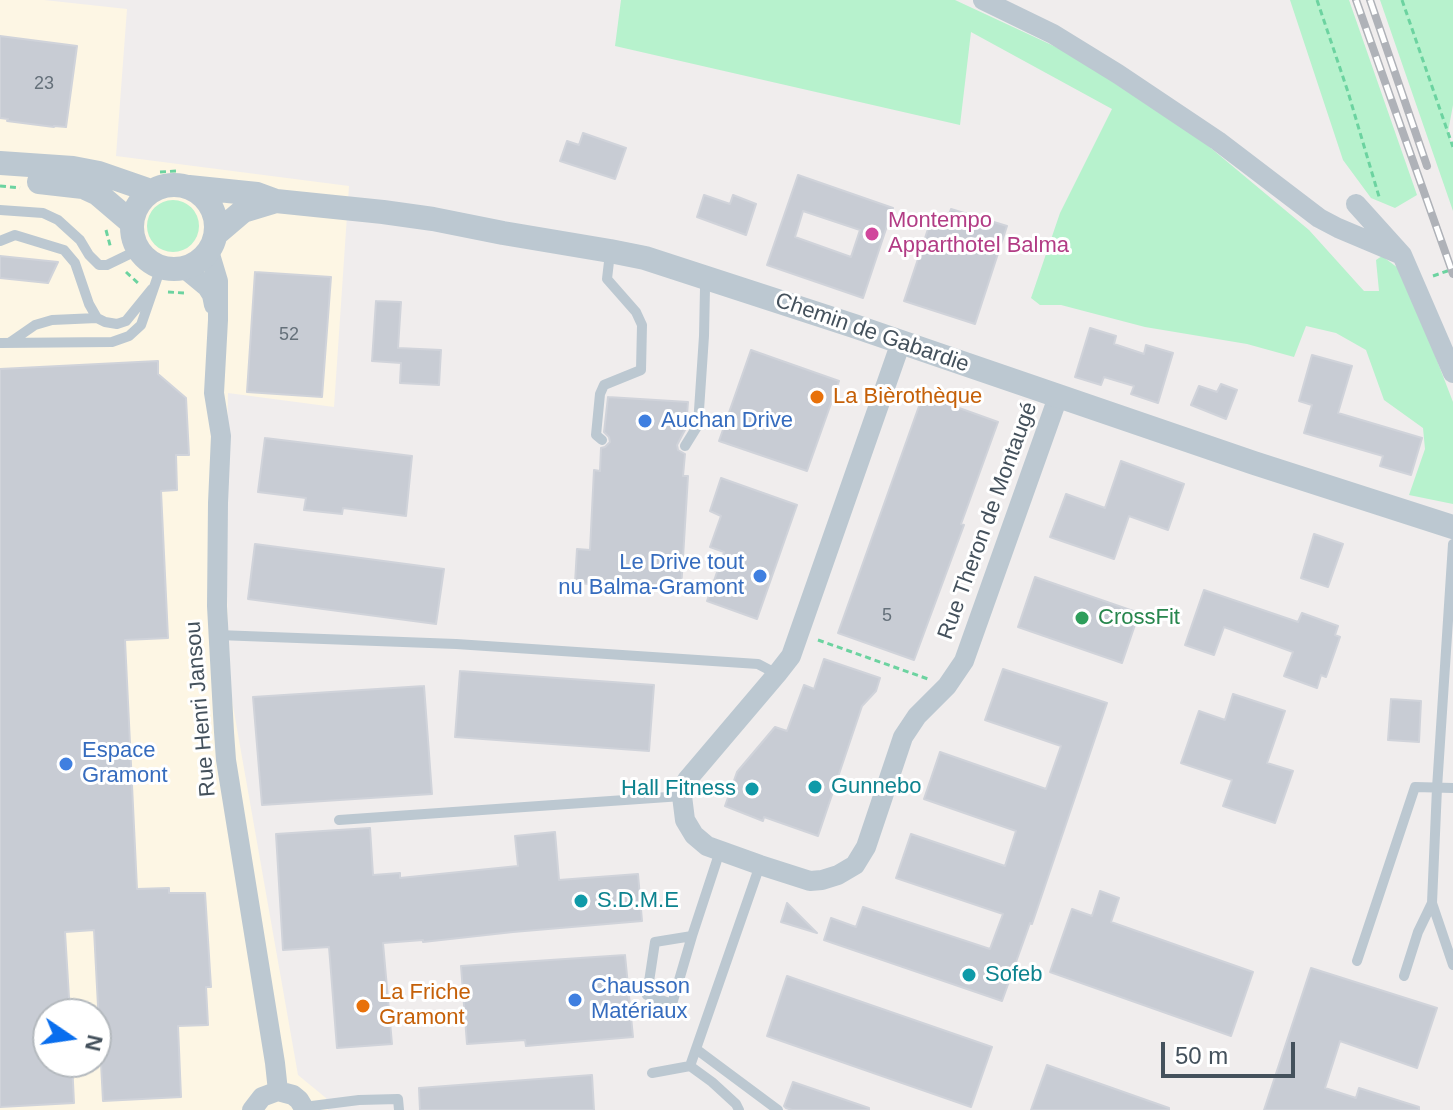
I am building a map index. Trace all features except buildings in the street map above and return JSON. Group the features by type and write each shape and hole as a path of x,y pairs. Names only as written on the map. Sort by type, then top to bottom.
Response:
{"street":[{"path":"983,0 1053,34 1118,74 1218,141 1319,218 1402,255"},
{"path":"0,163 86,170 151,191"},
{"path":"0,178 83,187 98,194 132,223"},
{"path":"169,185 189,187 207,201 213,211 216,222 212,242 194,264 166,275 138,250 133,237 135,211 151,191 169,185"},
{"name":"Chemin de Gabardie","path":"189,187 257,194 276,201 433,219 645,258 1453,527"},
{"name":"Chemin de Gabardie","path":"212,242 243,211 276,201"},
{"path":"1356,204 1402,255 1453,373"},
{"name":"Rue Henri Jansou","path":"212,242 218,281 214,393 221,436 217,516 218,635 226,760 278,1091"},
{"name":"Rue Henri Jansou","path":"166,275 207,287 218,320"},
{"path":"682,796 687,780 791,656 901,342"},
{"name":"Rue Theron de Montaugé","path":"682,796 685,820 694,835 707,846 810,881 838,875 855,865 866,847 903,737 964,661 1058,397"},
{"path":"252,1110 262,1097 278,1091 293,1095 304,1108"}],"lane":[{"path":"0,210 43,213 58,220 80,240 99,265 107,265 138,250"},
{"path":"0,234 15,235 64,250 75,263 97,318"},
{"path":"0,241 15,235"},
{"path":"602,440 596,435 600,394 604,385 641,370 642,325 636,312 607,279 610,251"},
{"path":"4,344 35,325 52,320 97,318 117,324 126,321 166,275"},
{"path":"4,344 112,342 129,336 141,325 166,275"},
{"path":"685,446 698,425 708,278"},
{"path":"1453,544 1432,903 1453,965"},
{"path":"218,635 456,644 758,664 777,674"},
{"path":"1357,961 1415,787 1453,788"},
{"path":"339,820 682,796"},
{"path":"692,936 655,942 647,995 672,1004 720,851"},
{"path":"690,1066 760,865"},
{"path":"1404,976 1418,932 1432,903"},
{"path":"696,1049 778,1110"},
{"path":"652,1073 690,1066 712,1082 739,1110"},
{"path":"304,1108 398,1099 399,1110"}],"path":[{"path":"1317,0 1382,204"},
{"path":"1402,0 1453,143"},
{"path":"1415,284 1453,269"},
{"path":"800,633 947,686"}],"shaded area":[{"path":"0,0 44,0 127,9 116,156 349,186 334,407 228,393 225,534 230,689 298,1075 326,1098 328,1110 0,1110"}],"green space":[{"path":"621,0 955,0 1071,54 1194,134 1309,230 1364,291 1379,291 1376,260 1382,256 1398,268 1453,402 1453,504 1409,495 1425,449 1423,428 1384,400 1366,350 1336,333 1306,326 1294,357 1247,344 1145,327 1061,305 1040,305 1031,298 1060,213 1112,109 971,32 960,125 615,46"},
{"path":"1290,0 1349,0 1417,195 1395,208 1371,198 1343,160"},
{"path":"1380,0 1453,0 1453,105 1448,132 1453,149 1453,211"},
{"path":"173,200 191,208 199,226 191,244 173,252 155,244 147,226 155,208"}],"railway":[{"path":"1356,0 1453,274"},
{"path":"1370,0 1427,166"}],"place":[{"name":"Montempo Apparthotel Balma","path":"872,234"},
{"name":"La Bièrothèque","path":"817,397"},
{"name":"Auchan Drive","path":"645,421"},
{"name":"Le Drive tout nu Balma-Gramont","path":"760,576"},
{"name":"CrossFit","path":"1082,618"},
{"name":"Espace Gramont","path":"66,764"},
{"name":"Gunnebo","path":"815,787"},
{"name":"Hall Fitness","path":"752,789"},
{"name":"S.D.M.E","path":"581,901"},
{"name":"Sofeb","path":"969,975"},
{"name":"Chausson Matériaux","path":"575,1000"},
{"name":"La Friche Gramont","path":"363,1006"}]}
